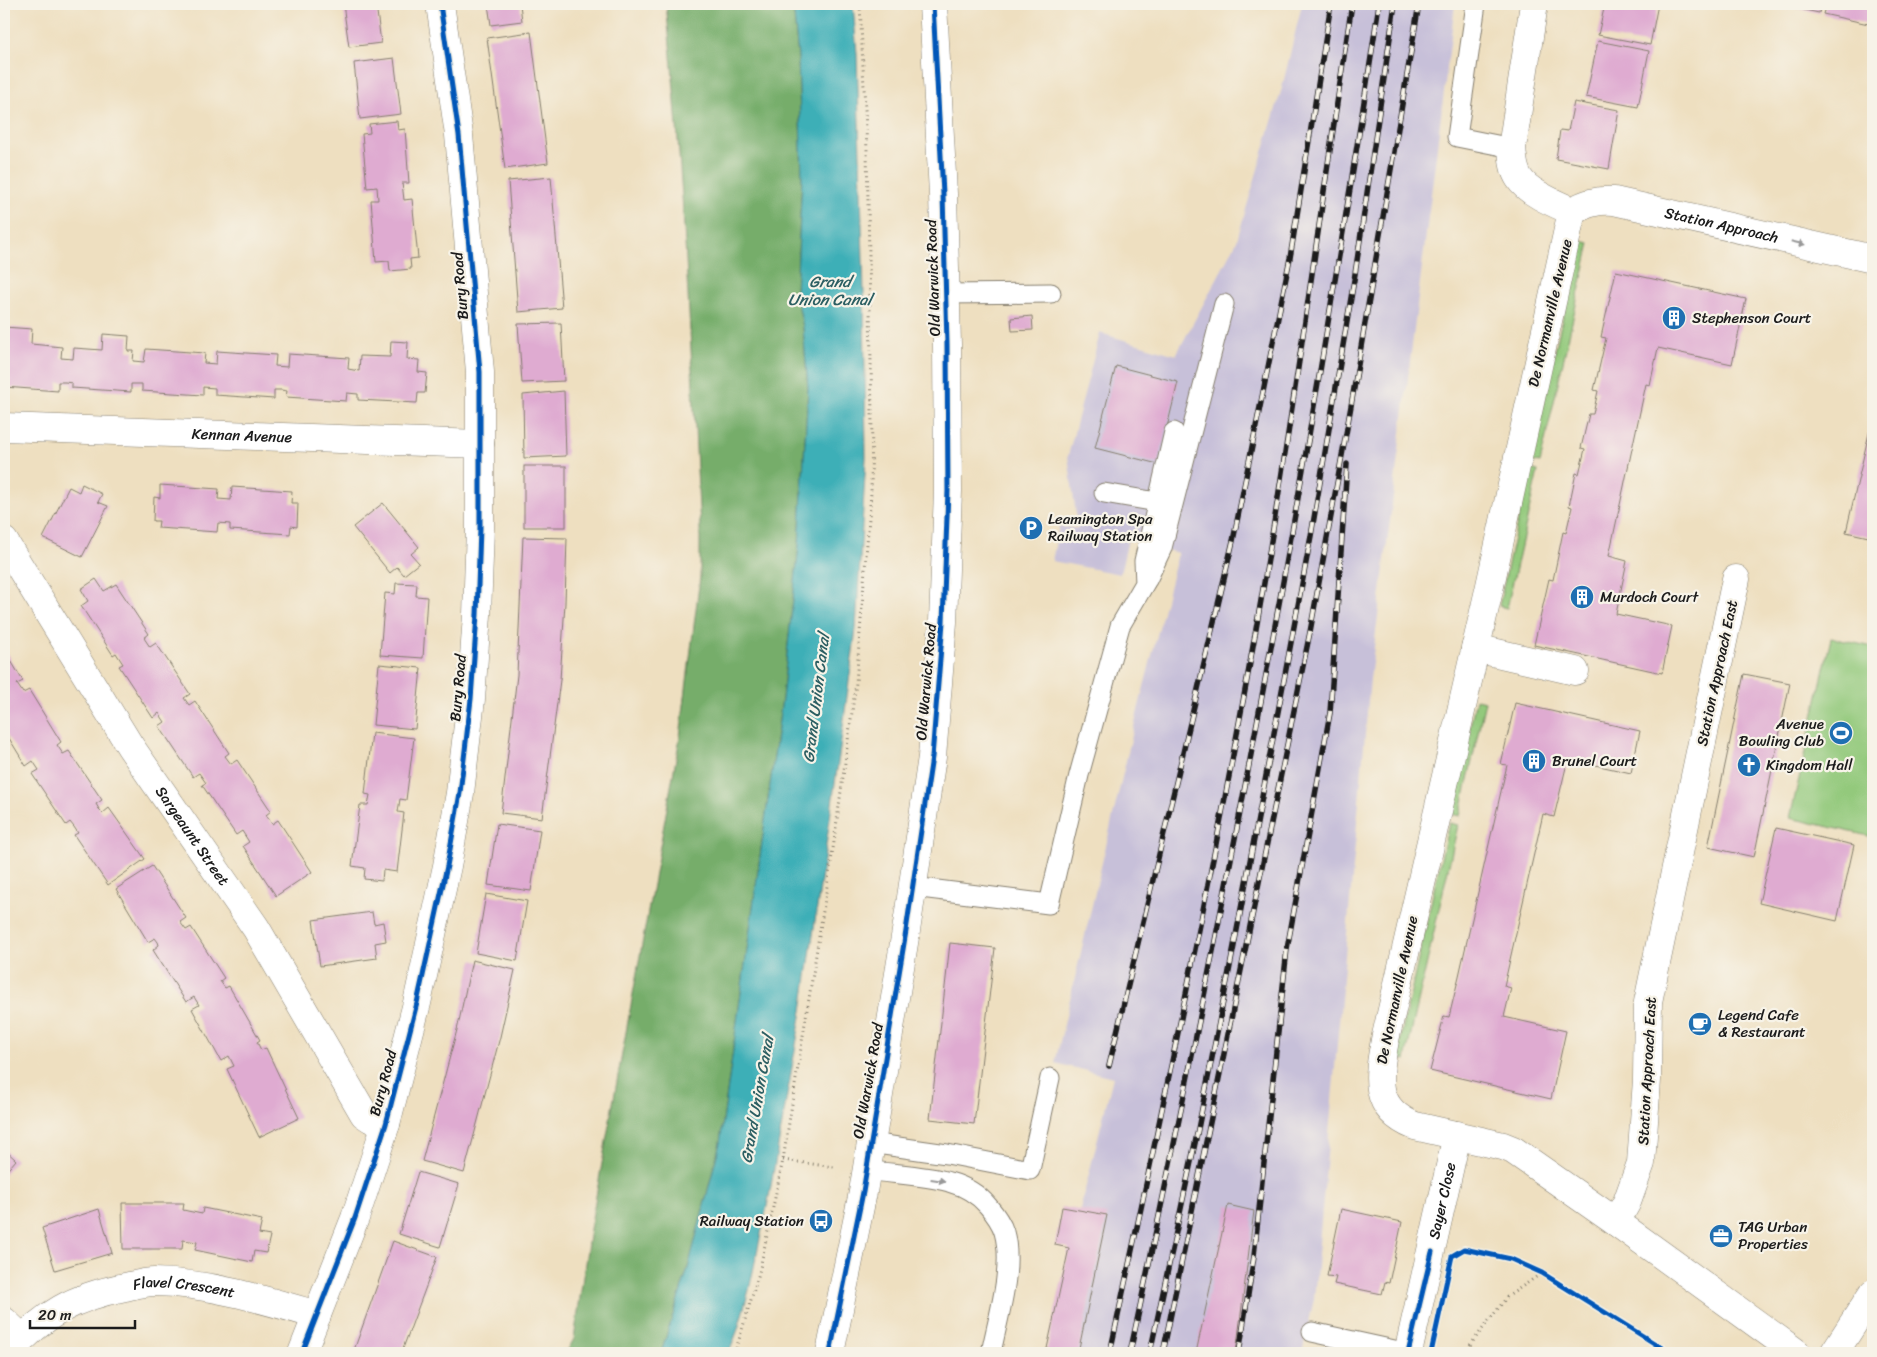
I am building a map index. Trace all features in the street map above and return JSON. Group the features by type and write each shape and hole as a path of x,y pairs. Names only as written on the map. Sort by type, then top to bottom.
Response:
{"street":[{"name":"Bury Road","path":"302,1353 355,1218 386,1124 421,987 440,901 460,793 471,699 477,615 480,528 480,372 474,290 458,135 440,4"},
{"name":"Old Warwick Road","path":"830,1353 866,1170 912,887 932,757 943,622 948,491 945,294 942,184 933,4"},
{"path":"1534,4 1512,148 1514,166 1518,177 1524,185 1555,204 1572,211"},
{"name":"Station Approach","path":"1572,211 1598,200 1614,201 1873,259"},
{"name":"De Normanville Avenue","path":"1572,211 1475,648 1385,1040 1379,1081 1382,1096 1387,1106 1404,1122 1513,1150 1616,1222"},
{"name":"Kennan Avenue","path":"4,427 480,444"},
{"name":"Sargeaunt Street","path":"4,541 130,746 256,928 364,1114 386,1124"},
{"name":"Station Approach East","path":"1616,1222 1627,1202 1641,1163 1647,1089 1648,1002 1736,580"},
{"path":"1475,648 1575,671"},
{"name":"Sayer Close","path":"1408,1353 1457,1135"},
{"path":"1616,1222 1797,1353"},
{"name":"Flavel Crescent","path":"12,1337 51,1314 86,1297 152,1282 207,1287 317,1315"},
{"path":"1834,1353 1873,1293"}],"lane":[{"path":"1476,4 1457,137 1512,148"},
{"path":"945,294 1051,293"},
{"path":"912,887 1049,904 1079,775 1120,626 1145,583 1162,548 1224,304"},
{"path":"1145,583 1144,561 1174,432"},
{"path":"1104,493 1157,502"},
{"path":"870,1143 947,1154 1030,1170 1050,1078"},
{"path":"866,1170 948,1182 966,1188 982,1199 995,1215 1004,1231 1006,1265 1005,1282 991,1353"},
{"path":"1312,1332 1408,1353"}],"path":[{"path":"734,1353 741,1338 758,1273 783,1160 833,849 856,683 870,492 872,414 870,270 860,4"},
{"path":"783,1160 830,1166"},
{"path":"1534,1269 1550,1278"},
{"path":"1464,1353 1507,1297 1542,1273"}],"shaded area":[{"path":"1302,4 1455,4 1370,679 1314,1299 1302,1353 1078,1353 1107,1216 1080,1210 1113,1077 1055,1063 1136,718 1178,553 1128,540 1120,574 1052,561 1059,526 1078,529 1068,456 1100,333 1176,355 1236,243 1282,88"}],"green space":[{"path":"666,4 793,4 798,57 802,178 796,293 803,327 808,388 799,545 782,699 720,1143 688,1268 661,1353 566,1353 574,1339 590,1229 680,737 700,577 700,528 686,266 678,135"},
{"path":"1580,241 1590,243 1540,463 1530,461"},
{"path":"1529,469 1538,471 1507,608 1499,606"},
{"name":"Avenue Bowling Club","path":"1831,638 1873,647 1873,837 1790,818"},
{"path":"1476,699 1485,701 1460,816 1451,814"},
{"path":"1449,823 1458,825 1405,1060 1396,1058"}],"water":[{"name":"Grand Union Canal","path":"793,4 853,4 857,54 864,293 866,458 856,629 802,1011 769,1197 749,1290 729,1353 661,1353 688,1268 720,1143 782,699 799,545 808,388 803,327 796,293 802,178 798,57"}],"building":[{"path":"343,4 376,4 381,43 349,47"},
{"path":"488,4 520,4 522,21 491,25"},
{"path":"1605,4 1658,4 1650,45 1598,35"},
{"path":"1776,4 1821,4 1819,13"},
{"path":"1826,4 1873,4 1873,25 1823,14"},
{"path":"531,32 548,163 505,169 487,38"},
{"path":"1598,41 1649,51 1638,107 1586,97"},
{"path":"394,58 401,114 360,119 354,63"},
{"path":"1574,102 1619,110 1609,169 1556,159 1560,130 1568,131"},
{"path":"397,121 398,130 405,129 409,183 402,183 404,200 412,199 418,258 410,259 411,269 390,271 389,261 376,262 371,200 378,200 377,187 367,188 362,134 370,133 369,124"},
{"path":"551,177 562,308 518,312 508,181"},
{"path":"1616,271 1746,299 1732,364 1658,348 1650,385 1646,384 1609,556 1627,561 1616,614 1672,626 1662,673 1534,645 1549,579 1553,580 1563,532 1566,533 1572,507 1569,506 1576,473 1579,474 1585,449 1581,448 1589,414 1593,414 1598,391 1594,390 1606,338 1601,337"},
{"path":"1032,316 1033,330 1012,331 1011,318"},
{"path":"561,323 564,381 522,383 518,324"},
{"path":"4,327 32,329 31,344 62,347 61,358 73,359 74,348 102,350 103,334 129,336 128,351 134,351 133,361 144,362 146,349 205,353 204,363 216,364 217,351 276,355 275,366 287,367 288,354 349,358 348,369 359,371 360,356 390,357 391,341 408,342 407,359 419,360 418,372 427,373 425,393 418,393 417,403 358,400 358,394 347,393 346,401 286,397 287,391 281,390 274,390 274,399 215,395 215,388 203,387 203,395 142,391 142,384 131,384 131,392 72,388 72,383 65,382 58,382 58,391 4,387"},
{"path":"1116,366 1178,382 1158,464 1095,448"},
{"path":"564,391 566,456 524,458 523,395"},
{"path":"1873,416 1873,538 1846,532"},
{"path":"524,466 566,466 566,527 524,527"},
{"path":"82,484 102,494 98,502 108,506 82,557 43,538 69,487 79,492"},
{"path":"160,485 219,489 218,499 231,500 232,487 292,491 291,503 298,503 297,527 291,526 290,534 230,530 230,524 218,523 217,532 158,528 159,521 153,521 154,497 160,498"},
{"path":"383,503 419,547 411,554 419,563 404,575 397,567 390,573 353,527"},
{"path":"523,537 567,538 560,680 542,818 501,813 517,675"},
{"path":"96,579 104,591 116,584 149,634 144,638 150,647 156,643 190,694 184,698 189,705 195,701 229,753 225,756 231,764 237,760 271,811 266,815 272,824 278,820 312,872 276,896 243,846 249,842 242,831 236,835 202,785 206,783 199,773 193,777 159,726 165,722 159,713 153,718 119,666 123,664 116,653 113,655 81,606 88,601 81,589"},
{"path":"396,583 417,584 416,596 427,597 423,658 380,655 385,593 395,594"},
{"path":"4,649 23,681 17,684 23,693 29,690 61,742 57,745 63,754 69,751 102,800 96,804 99,809 103,813 109,808 145,859 108,885 74,835 78,833 74,827 70,822 66,825 32,774 39,770 33,761 26,766 4,730"},
{"path":"379,664 421,668 415,729 373,725"},
{"name":"Kingdom Hall","path":"1744,674 1790,683 1754,857 1708,847"},
{"path":"1515,703 1640,731 1631,773 1568,759 1554,817 1543,814 1504,986 1511,988 1504,1017 1566,1031 1551,1099 1430,1071 1444,1016 1449,1017 1459,976 1507,765 1501,764"},
{"path":"372,733 414,738 406,800 400,799 398,812 404,813 397,872 383,870 382,881 364,879 365,868 352,866 360,805 368,805 370,795 365,794"},
{"path":"497,824 540,830 531,891 488,885"},
{"path":"1776,828 1854,845 1837,921 1759,903"},
{"path":"152,866 186,918 180,922 186,930 191,927 224,978 220,981 225,988 229,986 260,1040 257,1042 261,1050 266,1048 299,1118 259,1137 227,1069 234,1066 229,1056 221,1061 192,1009 199,1005 194,997 186,1002 153,950 159,945 158,942 155,938 148,942 116,889"},
{"path":"486,894 527,901 517,961 476,953"},
{"path":"372,912 374,924 383,922 386,941 375,943 377,958 320,966 313,920"},
{"path":"950,943 995,948 974,1124 930,1119"},
{"path":"472,960 515,970 500,1037 464,1173 422,1161 458,1026"},
{"path":"4,1149 16,1160 4,1174"},
{"path":"418,1172 459,1184 440,1247 399,1234"},
{"path":"122,1203 184,1203 183,1210 202,1214 203,1208 262,1220 259,1234 270,1236 266,1253 254,1251 252,1262 195,1250 197,1242 183,1240 182,1249 123,1249"},
{"path":"1228,1205 1254,1211 1236,1353 1196,1353"},
{"path":"1062,1207 1107,1215 1078,1353 1046,1353 1069,1248 1055,1245"},
{"path":"99,1209 112,1253 55,1270 42,1228"},
{"path":"1341,1209 1402,1222 1389,1283 1385,1282 1382,1294 1334,1284 1336,1277 1327,1276"},
{"path":"393,1241 437,1257 402,1351 408,1353 353,1353"}],"railway":[{"path":"1109,1066 1233,541 1290,258 1331,4"},
{"path":"1110,1353 1191,969 1247,680 1287,438 1352,4"},
{"path":"1130,1353 1206,986 1277,617 1320,371 1379,4"},
{"path":"1150,1353 1197,1134 1311,536 1355,274 1395,4"},
{"path":"1163,1353 1310,632 1351,406 1419,4"},
{"path":"1239,1353 1254,1256 1287,949 1330,713 1347,464"}],"cycle path":[{"path":"302,1353 355,1218 386,1124 417,1003 447,866 460,793 471,699 477,615 480,528 480,372 459,135 440,4"},
{"path":"830,1353 863,1192 906,931 932,757 943,622 948,491 947,344 943,194 933,4"},
{"path":"1431,1353 1452,1256 1464,1249 1511,1259 1542,1273 1670,1353"},
{"path":"1408,1353 1432,1252"}],"place":[{"name":"Stephenson Court","path":"1674,318"},
{"name":"Leamington Spa Railway Station","path":"1031,528"},
{"name":"Murdoch Court","path":"1582,597"},
{"name":"Avenue Bowling Club","path":"1841,733"},
{"name":"Brunel Court","path":"1534,761"},
{"name":"Kingdom Hall","path":"1749,765"},
{"name":"Legend Cafe & Restaurant","path":"1700,1024"},
{"name":"Railway Station","path":"821,1221"},
{"name":"TAG Urban Properties","path":"1721,1236"}]}
